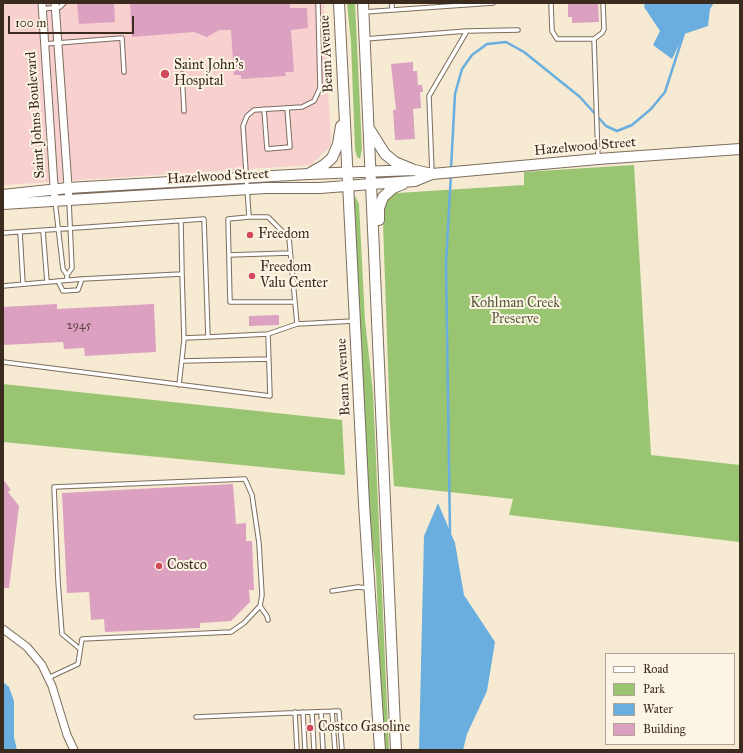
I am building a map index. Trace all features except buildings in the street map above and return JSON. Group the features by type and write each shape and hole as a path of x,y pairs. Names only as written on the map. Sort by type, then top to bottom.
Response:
{"street":[{"name":"Beam Avenue","path":"339,3 364,504 380,750"},
{"name":"Saint Johns Boulevard","path":"55,5 69,200"},
{"name":"Saint Johns Boulevard","path":"42,6 55,201"},
{"path":"363,8 396,750"},
{"path":"308,174 324,165 335,153 344,110"},
{"path":"368,125 385,154 395,162 414,170"},
{"name":"Hazelwood Street","path":"3,204 247,189 348,186 415,180 432,174 598,159 740,149"},
{"name":"Hazelwood Street","path":"3,195 68,188 246,177 414,170 432,174"},
{"path":"376,300 382,273 379,208 384,197 393,188 415,180"},
{"path":"3,628 27,647 42,665 48,678 67,735 74,750"}],"lane":[{"path":"42,6 55,5 60,7 64,3"},
{"path":"250,217 243,126 247,116 254,110 302,107 314,102 320,88 318,3"},
{"path":"392,3 392,10"},
{"path":"415,3 415,8"},
{"path":"363,8 392,10 493,3"},
{"path":"551,3 552,31 557,39 594,40 602,33 604,29 603,3"},
{"path":"364,39 467,31 518,30"},
{"path":"432,174 429,96 467,31"},
{"path":"44,44 122,38 124,72"},
{"path":"594,40 598,159"},
{"path":"182,74 184,110"},
{"path":"264,109 268,149 290,147 287,108"},
{"path":"67,280 67,274 72,268 69,200"},
{"path":"55,201 62,269 67,274"},
{"path":"295,302 230,302 228,219 268,217 289,238 290,252 295,302 297,324"},
{"path":"3,233 204,219 208,337"},
{"path":"179,385 184,338 181,221"},
{"path":"43,231 47,282"},
{"path":"20,232 24,284"},
{"path":"228,255 290,252"},
{"path":"3,286 67,280 182,274"},
{"path":"58,281 63,291 78,290 82,279"},
{"path":"184,338 268,334 297,324 355,321"},
{"path":"3,362 270,396 268,334"},
{"path":"182,361 269,359"},
{"path":"48,678 78,664 82,639 231,632 244,623 260,606 262,595 259,543 252,495 245,479 54,487 62,634 80,649"},
{"path":"332,591 358,587 370,588"},
{"path":"260,606 268,616 268,620"},
{"path":"332,711 334,750"},
{"path":"196,717 339,711 342,750"},
{"path":"295,712 297,750"},
{"path":"303,712 305,750"},
{"path":"312,712 314,750"},
{"path":"321,712 323,750"}],"shaded area":[{"name":"Saint John's Hospital","path":"3,3 324,3 331,145 311,165 3,185"}],"green space":[{"path":"347,3 355,3 362,149 360,159 357,157 355,149 351,43"},
{"name":"Kohlman Creek Preserve","path":"634,165 651,455 740,465 740,542 509,515 513,499 394,486 390,424 382,194 524,185 524,172"},
{"path":"355,196 359,204 365,320 373,393 389,750 384,750 376,571 369,518 354,201"},
{"path":"3,384 342,420 345,475 3,442"}],"water":[{"path":"645,3 714,3 710,9 708,26 684,34 672,59 653,45 660,31 644,7"},
{"path":"438,503 455,543 464,595 495,642 487,691 467,734 463,750 419,750 424,536"},
{"path":"3,682 9,687 14,701 14,737 17,750 3,750"}],"waterway":[{"path":"451,169 455,94 462,69 472,55 487,44 506,42 524,52 580,97 606,126 617,131 632,125 651,109 665,92 684,33"},
{"path":"450,533 446,263 451,174"}],"place":[{"name":"Saint John's Hospital","path":"165,74"},
{"name":"Freedom","path":"250,235"},
{"name":"Freedom Valu Center","path":"252,276"},
{"name":"Costco","path":"159,566"},
{"name":"Costco Gasoline","path":"310,728"}]}
